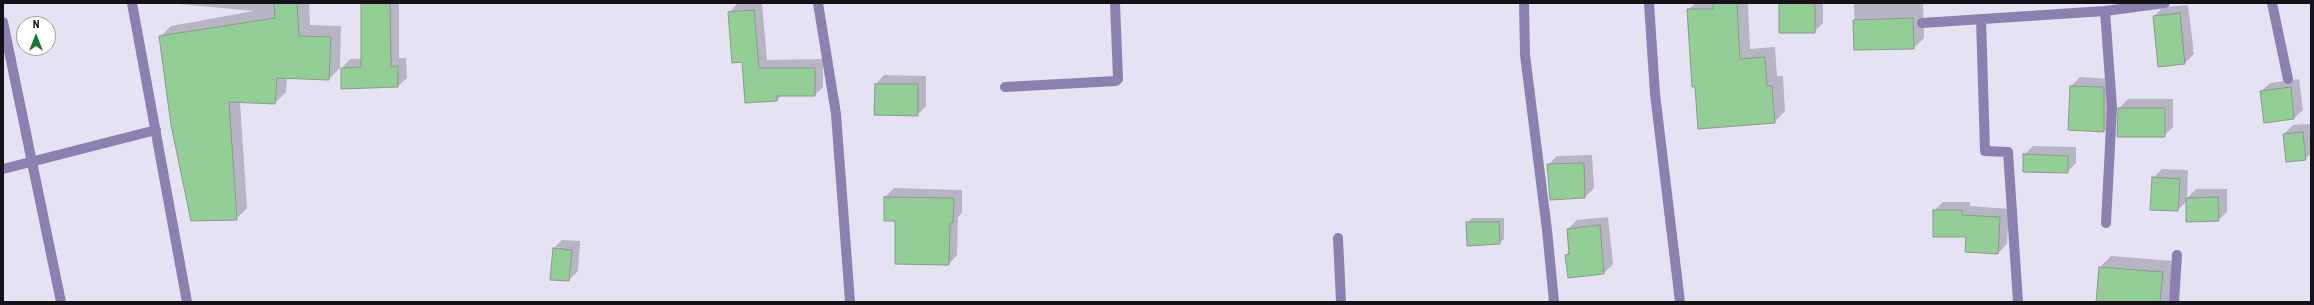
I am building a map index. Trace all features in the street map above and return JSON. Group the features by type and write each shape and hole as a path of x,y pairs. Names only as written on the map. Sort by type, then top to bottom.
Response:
{"street":[{"path":"132,3 187,302"},
{"path":"818,3 836,114 850,302"},
{"path":"1005,87 1116,81 1118,78 1115,3"},
{"path":"1524,3 1525,55 1547,230 1554,302"},
{"path":"1649,3 1655,94 1680,302"},
{"path":"1922,23 2105,12 2165,3"},
{"path":"2272,3 2288,79"},
{"path":"2105,12 2112,107 2106,223"},
{"path":"1981,19 1985,151 2008,152 2018,302"},
{"path":"3,22 61,302"},
{"path":"3,169 156,130"},
{"path":"1338,238 1341,302"},
{"path":"2174,302 2177,255"}],"building":[{"path":"274,3 297,3 299,36 331,37 329,80 277,78 275,104 229,102 237,220 191,221 171,125 159,36 275,18"},
{"path":"361,3 390,3 391,67 398,66 398,87 341,89 341,68 361,67"},
{"path":"1713,3 1737,3 1740,59 1765,57 1767,86 1772,86 1775,123 1698,129 1695,87 1692,87 1687,9 1713,9"},
{"path":"1779,3 1815,3 1815,33 1779,33"},
{"path":"754,10 759,68 815,68 815,96 777,96 777,101 745,103 742,62 732,63 728,12"},
{"path":"2180,13 2185,64 2158,67 2153,16"},
{"path":"1913,18 1914,49 1854,50 1853,20"},
{"path":"875,84 918,84 918,116 874,115"},
{"path":"2070,86 2104,87 2104,132 2068,130"},
{"path":"2291,87 2294,119 2264,123 2260,91"},
{"path":"2118,108 2165,108 2165,137 2117,137"},
{"path":"2303,132 2306,160 2286,162 2283,134"},
{"path":"2023,154 2068,156 2068,173 2023,172"},
{"path":"1584,163 1585,198 1550,200 1547,164"},
{"path":"2152,177 2180,179 2178,211 2150,210"},
{"path":"884,197 954,198 953,223 950,223 949,265 895,264 895,221 884,221"},
{"path":"2218,197 2219,221 2186,222 2186,198"},
{"path":"1933,210 1962,210 1962,215 2000,217 1998,254 1965,252 1966,237 1933,237"},
{"path":"1466,222 1499,222 1500,244 1467,246"},
{"path":"1600,225 1604,274 1568,278 1565,255 1569,254 1567,229"},
{"path":"553,248 572,250 569,281 550,280"},
{"path":"2099,267 2163,272 2160,302 2096,302"}]}
